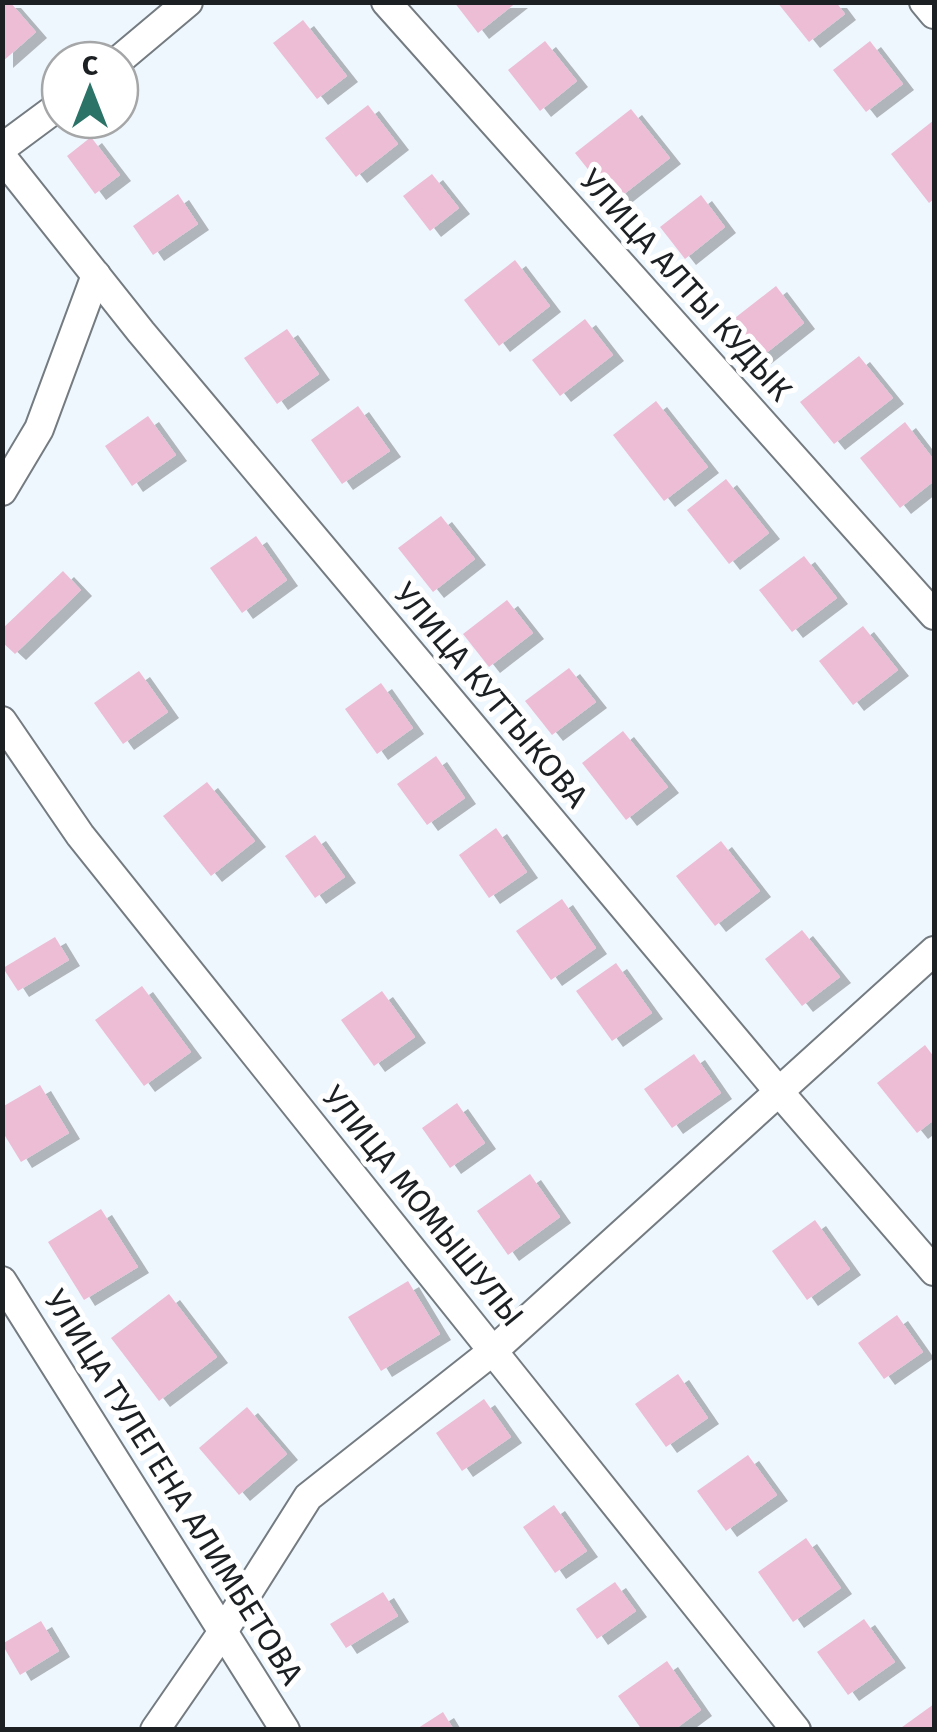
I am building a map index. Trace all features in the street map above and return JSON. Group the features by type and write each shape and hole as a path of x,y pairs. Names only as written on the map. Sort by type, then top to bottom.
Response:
{"street":[{"path":"140,42 188,2"},
{"name":"УЛИЦА АЛТЫ КУДЫК","path":"386,2 934,615"},
{"path":"924,2 934,14"},
{"path":"2,148 40,119"},
{"name":"УЛИЦА КУТТЫКОВА","path":"2,157 96,275 780,1093 934,1270"},
{"path":"2,491 39,429 96,275"},
{"name":"УЛИЦА МОМЫШУЛЫ","path":"2,721 80,835 796,1730"},
{"path":"155,1730 308,1497 494,1350 934,951"},
{"name":"УЛИЦА ТУЛЕГЕНА АЛИМБЕТОВА","path":"2,1281 286,1730"}],"building":[{"path":"2,2 10,2 36,32 2,62"},
{"path":"454,2 517,2 478,33"},
{"path":"777,2 836,2 845,14 809,42"},
{"path":"303,20 347,76 317,99 273,43"},
{"path":"545,41 577,81 540,111 508,70"},
{"path":"870,41 903,84 866,112 833,70"},
{"path":"368,105 398,144 356,177 325,138"},
{"path":"631,109 670,158 614,202 575,153"},
{"path":"934,120 934,199 929,203 891,154"},
{"path":"87,140 93,140 120,175 95,194 67,156"},
{"path":"432,174 459,208 430,231 403,196"},
{"path":"178,194 198,224 153,255 133,226"},
{"path":"701,195 725,227 685,259 660,227"},
{"path":"515,260 550,306 499,346 464,300"},
{"path":"776,286 804,323 760,358 731,321"},
{"path":"585,319 613,355 560,396 532,360"},
{"path":"287,329 319,374 277,404 244,358"},
{"path":"859,356 893,398 834,444 800,402"},
{"path":"656,401 708,467 664,501 613,435"},
{"path":"358,406 390,451 342,484 311,440"},
{"path":"148,416 176,455 132,486 105,446"},
{"path":"905,422 934,460 934,481 900,508 860,458"},
{"path":"726,479 769,533 729,564 687,510"},
{"path":"441,516 475,559 433,592 398,548"},
{"path":"256,536 287,580 242,613 210,568"},
{"path":"804,556 837,598 792,632 759,590"},
{"path":"63,571 81,590 15,654 2,642 2,629"},
{"path":"507,600 533,633 489,667 463,634"},
{"path":"863,626 898,670 853,705 819,661"},
{"path":"569,668 596,702 552,735 525,701"},
{"path":"139,671 168,712 123,744 94,703"},
{"path":"381,683 413,728 377,754 345,709"},
{"path":"623,731 668,787 626,820 582,763"},
{"path":"436,756 465,798 427,825 397,784"},
{"path":"207,782 255,841 211,876 163,816"},
{"path":"496,828 527,872 489,898 459,855"},
{"path":"315,835 345,877 315,898 285,856"},
{"path":"721,841 760,891 715,926 676,876"},
{"path":"562,899 596,948 551,980 516,931"},
{"path":"802,930 840,977 802,1006 765,959"},
{"path":"55,937 69,960 18,991 3,968"},
{"path":"616,963 652,1013 612,1041 576,991"},
{"path":"142,986 191,1052 144,1086 95,1020"},
{"path":"382,991 415,1037 374,1066 341,1020"},
{"path":"925,1045 934,1057 934,1120 917,1133 877,1083"},
{"path":"694,1054 721,1093 672,1128 644,1089"},
{"path":"40,1085 69,1133 21,1162 2,1131 2,1107"},
{"path":"457,1103 485,1143 450,1168 422,1128"},
{"path":"530,1174 560,1217 508,1255 477,1211"},
{"path":"101,1209 138,1267 84,1300 48,1242"},
{"path":"815,1220 850,1269 807,1300 772,1251"},
{"path":"408,1281 440,1334 381,1371 348,1317"},
{"path":"169,1294 217,1357 159,1401 111,1338"},
{"path":"897,1315 923,1352 884,1379 858,1343"},
{"path":"678,1374 708,1418 666,1447 635,1404"},
{"path":"484,1399 511,1437 462,1471 436,1433"},
{"path":"247,1407 287,1454 239,1495 199,1448"},
{"path":"748,1455 777,1495 726,1531 697,1491"},
{"path":"554,1505 587,1551 555,1573 523,1527"},
{"path":"806,1538 841,1588 793,1622 758,1572"},
{"path":"615,1582 636,1611 597,1639 576,1609"},
{"path":"383,1592 398,1616 346,1648 330,1624"},
{"path":"864,1619 895,1662 848,1695 817,1652"},
{"path":"41,1621 59,1651 20,1675 2,1644"},
{"path":"667,1661 701,1710 674,1730 642,1730 618,1696"},
{"path":"934,1704 934,1730 898,1730"},
{"path":"443,1712 454,1730 415,1730"}]}
